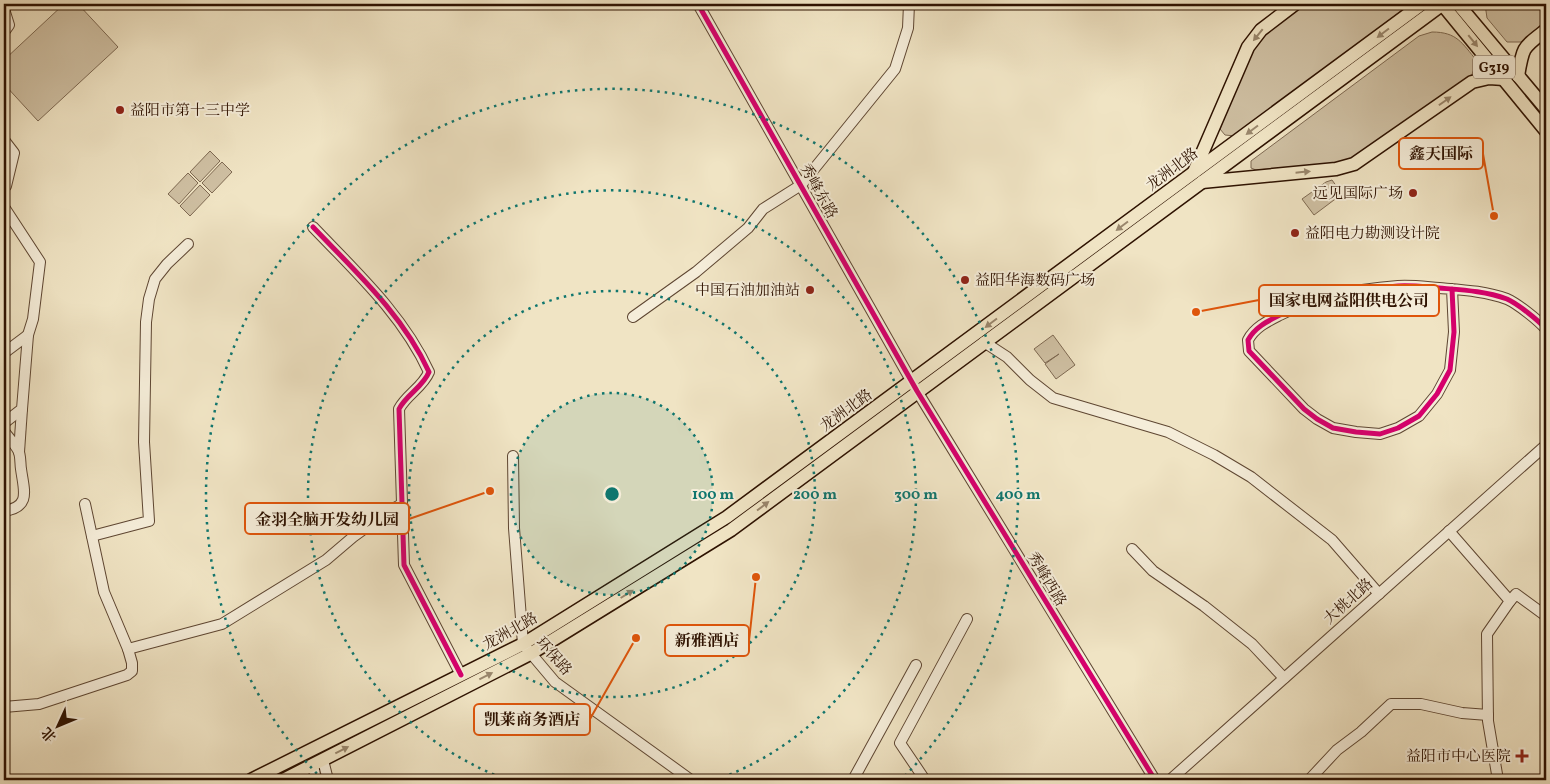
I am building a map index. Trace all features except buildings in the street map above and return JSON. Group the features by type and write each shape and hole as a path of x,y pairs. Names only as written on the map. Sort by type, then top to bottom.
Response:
{"main road":[{"path":"1295,4 1262,30 1248,47 1198,178 1336,169 1354,164 1472,82 1489,78 1504,79"},
{"name":"龙洲北路","path":"915,387 984,342 1422,4"},
{"name":"龙洲北路","path":"283,780 527,649 731,530 915,387 1198,178 1442,4"},
{"name":"G319","path":"1442,4 1546,131"},
{"name":"G319","path":"1458,4 1546,109"},
{"path":"1518,76 1526,45 1546,30"},
{"name":"龙洲北路","path":"251,780 461,675 527,649"}],"street":[{"name":"秀峰东路","path":"698,4 915,387"},
{"path":"633,318 696,272 748,228 763,209 801,186 895,69 908,28 909,4"},
{"path":"4,9 7,28"},
{"path":"4,140 14,153 4,188"},
{"path":"4,206 40,262 34,319 28,335 19,452 25,492 24,501 15,510 4,511"},
{"path":"313,227 381,298 422,356 429,372 427,378 403,400 399,408 404,565 461,675"},
{"path":"92,536 149,521 144,442 146,322 148,307 155,278 188,244"},
{"path":"1452,289 1454,332 1450,370 1436,394 1418,416 1398,428 1380,434 1333,428 1316,419 1304,409 1249,351 1248,340 1253,332 1269,320 1294,308 1336,294 1399,286 1452,289 1475,291 1509,300 1541,323 1546,329"},
{"path":"4,353 28,335"},
{"path":"984,342 1007,357 1030,380 1052,398 1168,432 1214,455 1251,477 1332,540 1379,594"},
{"name":"秀峰西路","path":"915,387 1155,780"},
{"path":"4,424 22,409"},
{"path":"4,431 19,452"},
{"name":"大桃北路","path":"1170,780 1546,445"},
{"name":"环保路","path":"513,456 514,528 527,649 555,682 691,780"},
{"path":"4,707 39,704 127,675 132,671 132,662 128,649 104,592 85,504"},
{"path":"128,649 222,624 326,560 353,537 402,504"},
{"path":"1449,531 1510,601"},
{"path":"1132,549 1153,571 1204,606 1252,644 1284,678"},
{"path":"1498,780 1488,715 1487,634 1516,594 1546,616"},
{"path":"925,780 900,743 967,619"},
{"path":"853,780 916,666"},
{"path":"1309,780 1337,750 1361,732 1391,704 1421,704 1462,713 1488,715"},
{"path":"316,780 318,762"},
{"path":"318,762 328,780"}],"shaded area":[{"path":"64,4 78,4 118,47 38,121 4,84 4,60"},
{"path":"1301,4 1404,4 1401,11 1235,136 1225,135 1220,129 1251,48 1262,34"},
{"path":"1485,4 1546,4 1546,25 1524,42 1507,42 1487,18"},
{"path":"1432,32 1453,36 1467,49 1477,61 1471,77 1351,162 1256,170 1251,168 1251,161 1419,36"},
{"path":"210,151 220,161 200,182 190,172"},
{"path":"222,162 232,172 212,193 202,183"},
{"path":"188,173 198,183 179,204 168,194"},
{"path":"1332,180 1342,194 1314,215 1302,199 1326,182"},
{"path":"200,185 210,195 190,216 180,206"},
{"path":"1053,335 1075,365 1056,379 1045,364 1059,354 1045,363 1034,349"}],"cycle path":[{"path":"698,4 917,391 1155,780"},
{"path":"313,227 362,278 392,313 418,351 429,372 423,382 399,409 404,565 461,675"},
{"path":"1452,289 1454,332 1450,370 1437,394 1419,416 1398,428 1380,434 1333,428 1317,419 1304,409 1249,351 1248,340 1254,331 1266,322 1294,308 1338,294 1398,286 1457,289 1499,296 1517,305 1546,329"}],"place":[{"name":"益阳市第十三中学","path":"120,110"},
{"name":"远见国际广场","path":"1413,193"},
{"name":"鑫天国际","path":"1494,216"},
{"name":"益阳电力勘测设计院","path":"1295,233"},
{"name":"益阳华海数码广场","path":"965,280"},
{"name":"中国石油加油站","path":"810,290"},
{"name":"国家电网益阳供电公司","path":"1196,312"},
{"name":"金羽全脑开发幼儿园","path":"490,491"},
{"name":"新雅酒店","path":"756,577"},
{"name":"凯莱商务酒店","path":"636,638"},
{"name":"益阳市中心医院","path":"1522,756"}]}
